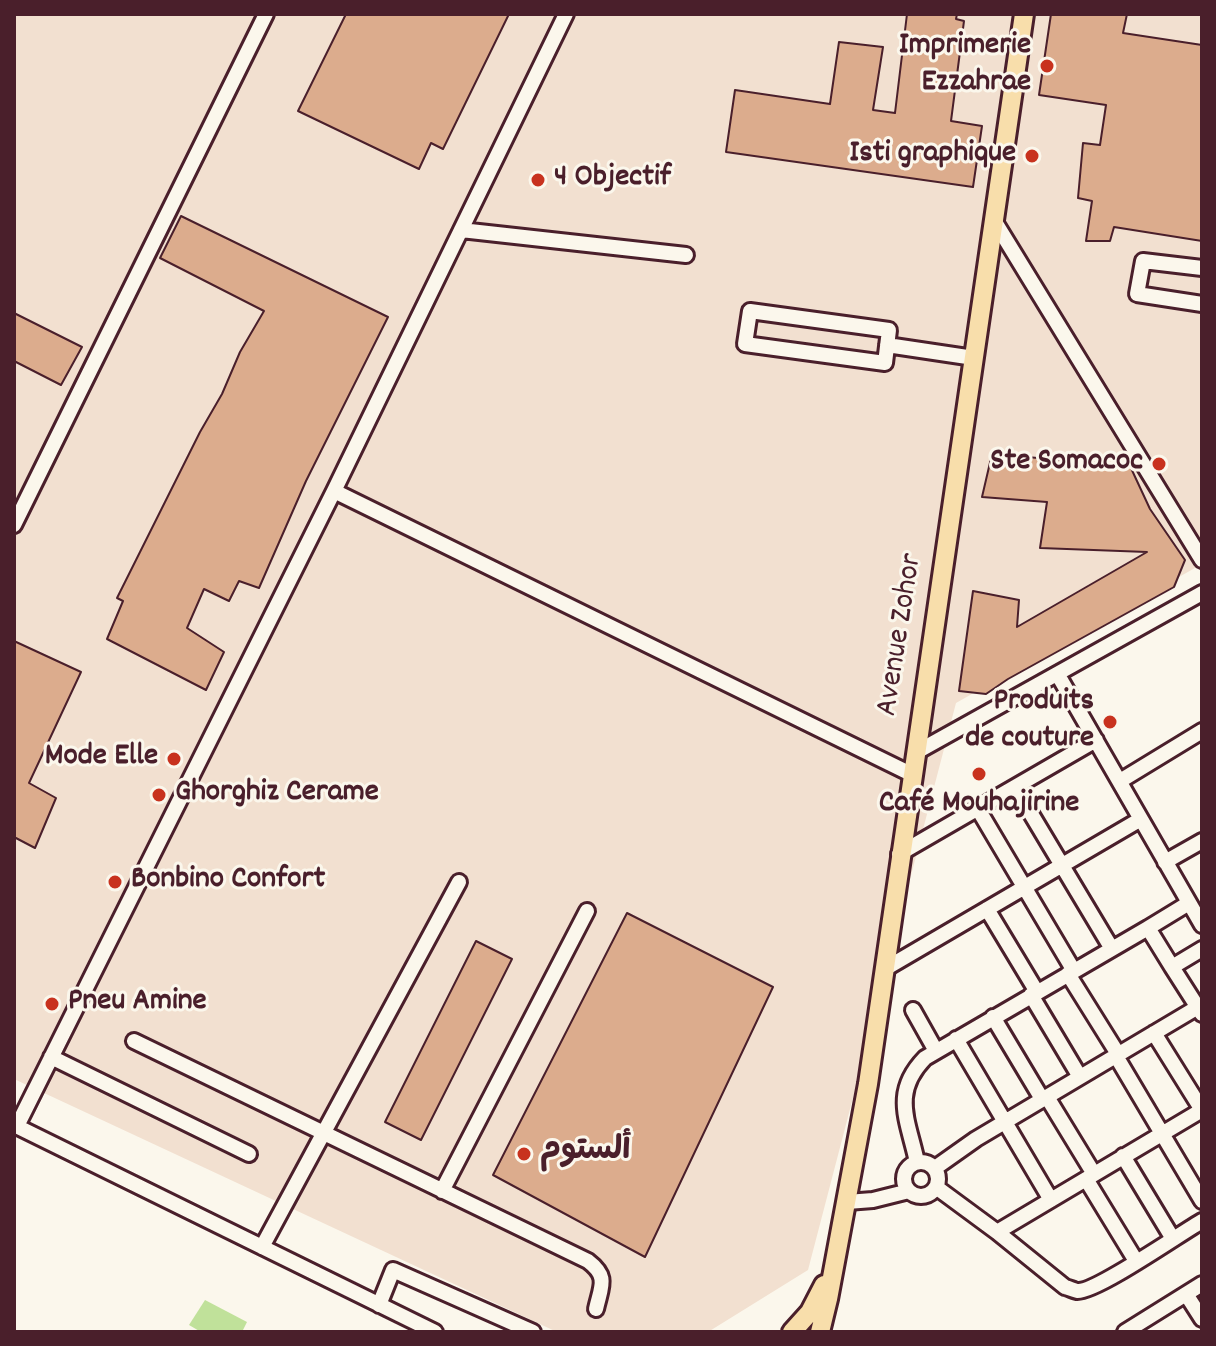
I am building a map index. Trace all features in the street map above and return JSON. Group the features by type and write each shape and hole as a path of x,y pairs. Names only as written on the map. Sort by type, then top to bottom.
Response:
{"main road":[{"name":"Avenue Zohor","path":"820,1332 868,1084 899,854 1024,14"},
{"name":"Avenue Zohor","path":"792,1332 810,1312 834,1265"}],"street":[{"path":"14,525 266,14"},
{"path":"435,1332 15,1126 334,491 566,14"},
{"path":"995,222 1202,560"},
{"path":"461,230 686,255"},
{"path":"1202,268 1143,261 1137,294 1202,304"},
{"path":"750,311 889,330 887,345 885,363 745,344 750,311"},
{"path":"887,345 974,358"},
{"path":"334,491 911,774"},
{"path":"915,753 1202,593"},
{"path":"1058,675 1202,925"},
{"path":"1120,781 1201,734"},
{"path":"899,854 1096,740"},
{"path":"1015,787 1112,949"},
{"path":"978,809 1202,1201"},
{"path":"883,970 1141,819"},
{"path":"1165,862 1202,841"},
{"path":"262,1247 459,882"},
{"path":"917,1162 903,1098 913,1070 936,1051 1189,903"},
{"path":"987,909 1080,1077"},
{"path":"442,1191 587,911"},
{"path":"935,1168 1044,1098 1154,1033 1200,1011 1148,928"},
{"path":"1172,967 1202,949"},
{"path":"913,1010 936,1051"},
{"path":"993,1017 1090,1176 1136,1261"},
{"path":"997,1232 1202,1110 1154,1033"},
{"path":"956,1039 1051,1200"},
{"path":"134,1041 588,1261 600,1270 603,1279 596,1309"},
{"path":"51,1057 249,1154"},
{"path":"1123,1156 1173,1239"},
{"path":"917,1162 935,1168 938,1181 926,1195 914,1194 906,1186 905,1174 917,1162"},
{"path":"936,1187 1065,1287 1076,1292 1105,1280 1202,1221"},
{"path":"847,1202 873,1200 909,1191"},
{"path":"379,1305 393,1270 533,1332"},
{"path":"1125,1332 1202,1284"},
{"path":"1186,1294 1202,1319"}],"shaded area":[{"path":"14,14 1202,14 1202,564 956,703 808,1270 708,1332 557,1332 14,1079"}],"green space":[{"path":"205,1300 247,1322 242,1332 201,1332 189,1325"}],"building":[{"path":"346,14 509,14 443,149 431,143 419,169 298,111"},
{"path":"907,14 957,14 956,19 964,21 951,121 982,126 973,187 726,152 735,90 830,104 839,42 883,47 873,110 895,113"},
{"path":"1051,14 1127,14 1123,33 1202,45 1202,241 1114,227 1110,241 1086,241 1092,201 1078,198 1083,143 1100,145 1106,105 1039,95"},
{"path":"181,216 388,317 306,481 259,588 239,581 229,601 204,589 187,628 224,652 206,690 107,639 123,601 117,598 222,394 240,352 264,311 160,258"},
{"path":"14,313 82,347 61,385 14,361"},
{"path":"992,454 1130,466 1150,509 1185,560 1174,587 986,694 959,691 973,591 1019,600 1017,627 1147,552 1040,548 1047,502 982,497"},
{"path":"14,641 81,672 29,783 56,798 35,848 14,837"},
{"path":"627,913 773,987 645,1257 493,1175"},
{"path":"476,941 512,959 421,1140 385,1122"}],"place":[{"name":"Imprimerie Ezzahrae","path":"1047,66"},
{"name":"Isti graphique","path":"1032,156"},
{"name":"4 Objectif","path":"538,180"},
{"name":"Ste Somacoc","path":"1159,464"},
{"name":"Produits de couture","path":"1110,722"},
{"name":"Mode Elle","path":"174,759"},
{"name":"Café Mouhajirine","path":"979,774"},
{"name":"Ghorghiz Cerame","path":"159,795"},
{"name":"Bonbino Confort","path":"115,882"},
{"name":"Pneu Amine","path":"52,1004"},
{"name":"ألستوم","path":"524,1154"}]}
